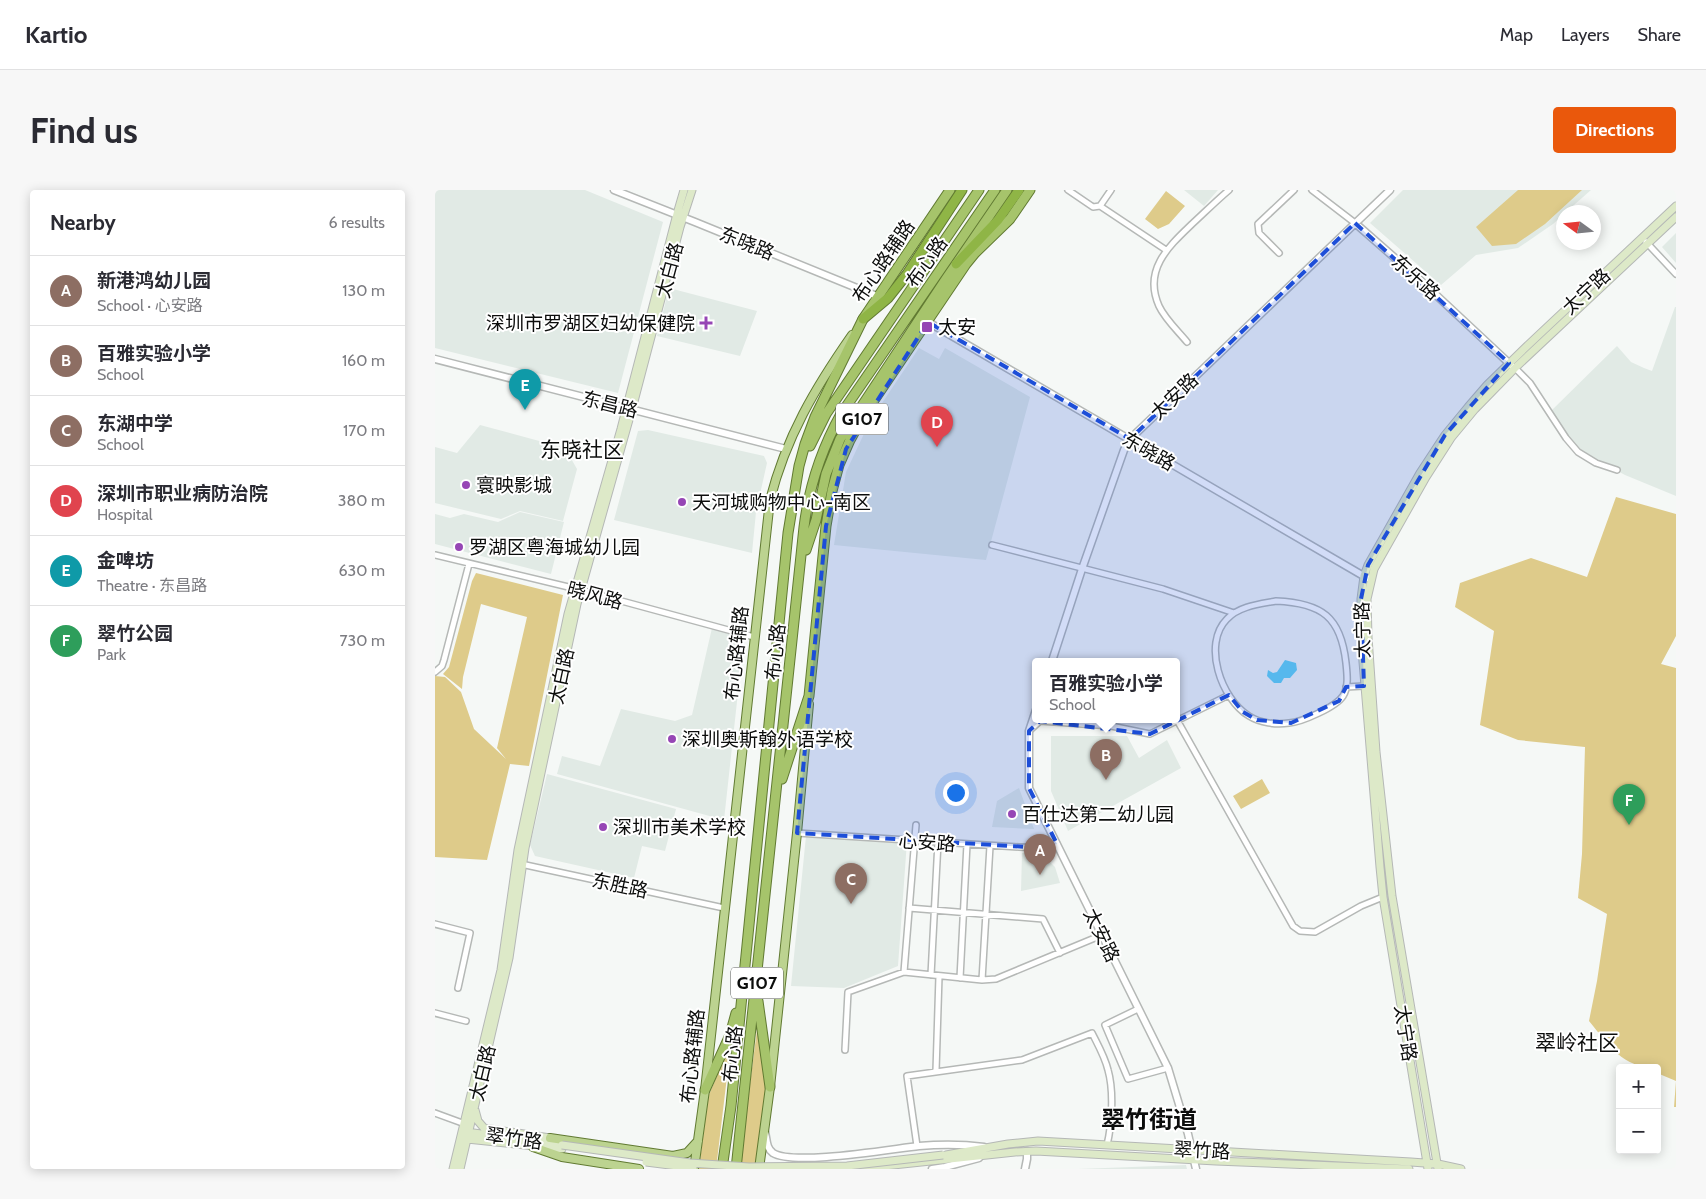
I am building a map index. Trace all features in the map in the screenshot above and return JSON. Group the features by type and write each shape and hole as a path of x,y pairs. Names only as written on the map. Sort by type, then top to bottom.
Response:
{"highway":[{"name":"布心路辅路","path":"863,319 950,190"},
{"path":"863,319 888,298 907,274 961,190"},
{"name":"布心路","path":"795,490 807,454 826,414 979,190"},
{"name":"布心路","path":"736,1169 806,514 812,484 819,460 833,428 995,190"},
{"path":"800,572 816,520 827,474 840,439 1007,190"},
{"path":"956,264 998,220 1019,190"},
{"name":"G107","path":"776,796 809,696 826,526 839,465 862,418 967,264 975,253 1010,219 1030,190"},
{"name":"布心路","path":"722,1169 731,1106 788,533 795,490 802,453 812,424 863,319"},
{"path":"756,987 770,1087"},
{"path":"705,1090 730,1036 742,994"}],"main road":[{"name":"太白路","path":"460,1169 466,1131 501,970 519,863 572,628 578,590 680,216 684,190"},
{"name":"太白路","path":"680,216 692,190"},
{"name":"太宁路","path":"1512,366 1676,206"},
{"name":"太宁路","path":"1428,1166 1383,897 1361,638 1361,599 1374,553 1445,434 1487,385 1512,366 1676,217"},
{"name":"布心路辅路","path":"694,1169 705,1090 770,500 776,476 800,417 819,384 863,319"},
{"name":"太宁路","path":"1368,578 1369,657 1376,752 1390,881 1438,1167"},
{"path":"759,1169 765,1132 797,833 809,696"},
{"name":"太白路","path":"453,1169 475,1105 509,958 519,863"},
{"name":"翠竹路","path":"475,1105 476,1116 484,1128 550,1138 562,1147"},
{"name":"翠竹路","path":"466,1131 533,1147 562,1147"},
{"name":"翠竹路","path":"466,1131 562,1147"},
{"path":"550,1138 680,1156 697,1143 699,1137"},
{"name":"翠竹路","path":"944,1157 989,1151 1038,1141 1192,1149 1461,1169"},
{"path":"533,1147 561,1158 639,1169"},
{"path":"562,1147 690,1163 749,1167 847,1166 944,1157"},
{"path":"562,1147 704,1169"},
{"name":"翠竹路","path":"989,1151 1027,1151 1409,1169"},
{"path":"673,1156 682,1160 682,1169"},
{"path":"856,1169 944,1157"}],"street":[{"name":"东晓路","path":"614,190 879,297"},
{"path":"1068,190 1093,207 1100,206 1166,250"},
{"path":"1100,206 1111,190"},
{"path":"1187,342 1159,307 1154,290 1155,272 1166,250 1229,190"},
{"path":"1279,253 1259,233 1257,228 1260,221 1294,190"},
{"name":"东乐路","path":"1312,190 1355,223 1420,280 1512,366"},
{"name":"太安路","path":"1053,658 1082,569 1129,439 1390,190"},
{"path":"1642,238 1676,274"},
{"name":"东晓路","path":"928,322 1368,578"},
{"name":"东昌路","path":"435,359 786,449"},
{"path":"1512,366 1529,383 1566,438 1578,452 1596,462 1617,470"},
{"path":"992,546 1163,589 1234,613"},
{"name":"晓风路","path":"435,555 578,590 754,637"},
{"path":"435,672 442,666 445,657 469,564"},
{"path":"1276,601 1291,602 1308,605 1323,612 1333,621 1340,632 1347,672 1346,687 1339,701 1291,723 1278,724 1257,720 1243,712 1229,695 1218,670 1216,646 1221,628 1227,618 1234,613 1256,604 1276,601"},
{"path":"1346,687 1365,686"},
{"path":"1180,719 1229,695"},
{"name":"太安路","path":"1032,722 1029,731 1029,788 1168,1068 1196,1169"},
{"path":"1029,731 1037,723"},
{"path":"1068,723 1111,726 1150,734 1172,723"},
{"path":"1179,723 1293,926 1307,933 1315,932 1361,906 1383,897"},
{"path":"904,972 915,825"},
{"name":"心安路","path":"797,833 1037,848 1057,844"},
{"path":"931,975 938,842"},
{"path":"960,978 967,844"},
{"path":"982,980 990,846"},
{"name":"东胜路","path":"519,863 724,908"},
{"path":"909,908 1043,919 1060,953"},
{"path":"435,924 470,933 457,988"},
{"path":"845,1050 848,992 904,972 982,980 1002,977 1102,935"},
{"path":"936,1071 939,976"},
{"path":"1139,1008 1105,1025 1129,1079 1168,1068"},
{"path":"435,1013 466,1021"},
{"path":"917,1146 907,1076 1022,1060 1092,1033 1108,1070 1111,1085 1111,1110 1107,1145"},
{"path":"435,1112 466,1131"},
{"path":"765,1132 768,1148 774,1153 799,1157 851,1155 917,1146 965,1144 989,1151"},
{"path":"932,1169 945,1167 989,1151"},
{"path":"1025,1169 1027,1151"},
{"path":"779,1169 780,1163 799,1157"}],"highlighted area":[{"path":"1355,223 1509,363 1445,435 1368,565 1361,599 1364,686 1346,687 1339,701 1291,723 1257,720 1243,712 1229,695 1150,734 1040,721 1029,731 1029,788 1057,844 1043,848 797,833 826,526 846,449 928,322 1130,439"}],"shaded area":[{"path":"435,190 585,190 663,222 618,393 435,348"},
{"path":"1184,190 1218,190 1204,206"},
{"path":"1403,190 1591,190 1574,205 1556,205 1556,221 1518,248 1476,255 1441,285 1370,223"},
{"path":"1518,190 1582,190 1566,205 1556,205 1556,214 1516,244 1492,246 1476,227"},
{"path":"1166,191 1185,206 1169,224 1158,229 1145,219"},
{"path":"1676,233 1676,263 1662,247"},
{"name":"深圳市罗湖区妇幼保健院","path":"669,288 757,311 740,356 657,336"},
{"path":"1675,307 1676,496 1625,475 1578,450 1551,411 1617,346 1631,362 1652,371"},
{"path":"919,348 939,359 945,348 1030,397 986,560 834,545 846,472 870,421"},
{"path":"480,425 565,448 577,469 563,521 520,511 501,519 435,503 435,447 457,453"},
{"name":"天河城购物中心-南区","path":"648,430 764,456 767,463 756,512 752,553 614,520 638,431"},
{"path":"1616,497 1676,514 1676,636 1661,664 1676,668 1676,1081 1661,1075 1661,1064 1634,1064 1617,1054 1589,1021 1607,914 1578,898 1582,854 1585,747 1518,740 1480,725 1494,631 1455,607 1460,583 1531,558 1587,577"},
{"path":"520,512 564,522 551,574 435,544 435,514 450,518 464,514 498,522"},
{"path":"476,573 563,595 529,766 510,764 487,860 435,857 435,676 445,677 461,692 474,729 506,759 497,748 527,617 481,604 463,677 462,689 443,674 449,667 472,581"},
{"name":"深圳奥斯翰外语学校","path":"712,628 744,638 724,820 557,774 562,756 600,766 621,709 675,721 692,715"},
{"path":"1051,736 1127,736 1139,758 1167,740 1181,768 1068,831 1051,791"},
{"name":"深圳市美术学校","path":"547,774 676,809 665,851 642,846 634,878 535,856 530,845"},
{"path":"1262,779 1270,793 1241,809 1233,796"},
{"name":"百仕达第二幼儿园","path":"1019,788 1034,829 992,827 997,801"},
{"path":"806,836 907,841 898,966 844,988 791,986"},
{"path":"1037,851 1055,867 1060,883 1021,891 1022,853"},
{"path":"758,1022 768,1089 756,1169 739,1169"},
{"path":"731,1043 716,1169 699,1169 708,1097"},
{"path":"1676,1081 1676,1107 1674,1107"},
{"path":"1186,1165 1187,1169 1078,1169"}],"water":[{"path":"1285,660 1296,663 1297,670 1290,678 1284,678 1281,683 1274,683 1267,676 1268,670 1273,673 1277,672"}],"place":[{"name":"深圳市罗湖区妇幼保健院","path":"706,323"},
{"name":"太安","path":"927,327"},
{"name":"金啤坊","path":"525,410"},
{"name":"深圳市职业病防治院","path":"937,447"},
{"name":"寰映影城","path":"466,485"},
{"name":"天河城购物中心-南区","path":"682,502"},
{"name":"罗湖区粤海城幼儿园","path":"459,547"},
{"name":"深圳奥斯翰外语学校","path":"672,739"},
{"name":"百雅实验小学","path":"1106,780"},
{"name":"百仕达第二幼儿园","path":"1012,814"},
{"name":"翠竹公园","path":"1629,825"},
{"name":"深圳市美术学校","path":"603,827"},
{"name":"新港鸿幼儿园","path":"1040,875"},
{"name":"东湖中学","path":"851,904"}],"district":[{"name":"东晓社区","path":"582,450"},
{"name":"翠岭社区","path":"1577,1043"},
{"name":"翠竹街道","path":"1149,1120"}]}
